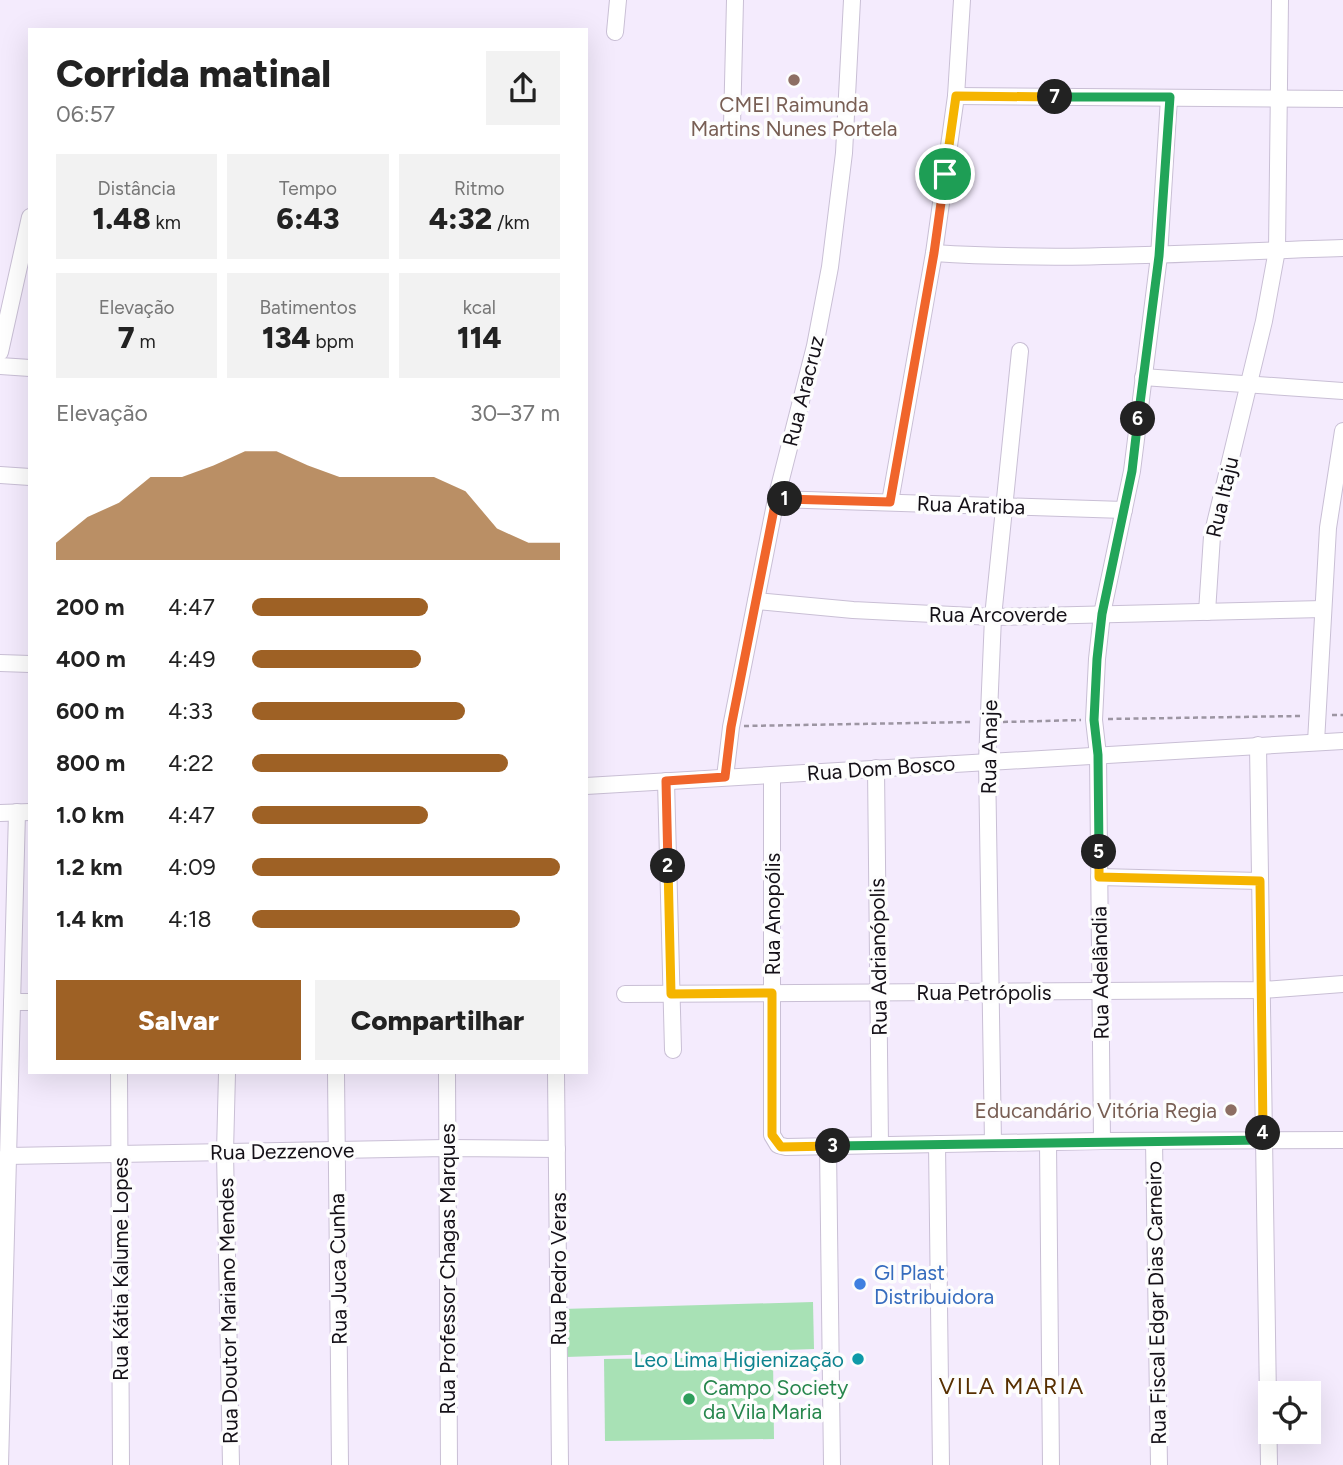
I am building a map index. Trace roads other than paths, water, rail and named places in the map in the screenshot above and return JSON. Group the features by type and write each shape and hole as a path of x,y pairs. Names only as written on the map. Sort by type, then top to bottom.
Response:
{"street":[{"path":"615,32 618,0"},
{"path":"732,126 736,0"},
{"name":"Rua Aracruz","path":"725,777 731,727 776,499 815,346 830,267 844,153 852,0"},
{"path":"890,502 934,253 956,96 962,0"},
{"path":"1249,384 1278,250 1280,0"},
{"path":"956,96 1343,99"},
{"name":"Rua Adelândia","path":"1102,1141 1098,755 1094,720 1102,614 1132,471 1159,256 1170,97"},
{"path":"0,352 25,264 28,236"},
{"path":"934,253 1000,257 1159,256 1343,248"},
{"name":"Rua Anaje","path":"993,1143 987,761 993,617 1020,351"},
{"path":"0,366 28,368"},
{"path":"1143,377 1343,390"},
{"name":"Rua Itaju","path":"1207,612 1212,536 1249,384"},
{"path":"1316,742 1328,528 1343,431"},
{"path":"0,475 28,477"},
{"name":"Rua Aratiba","path":"776,499 1124,510"},
{"name":"Rua Arcoverde","path":"756,601 853,610 993,617 1324,609"},
{"path":"0,663 28,664"},
{"name":"Rua Dom Bosco","path":"588,786 1343,741"},
{"path":"1258,745 1269,1465"},
{"name":"Rua Adrianópolis","path":"876,768 880,1145"},
{"name":"Rua Anopólis","path":"772,776 772,1135 781,1147 828,1147"},
{"path":"666,781 673,1050"},
{"path":"0,1465 7,1156 6,1043 12,1002 15,812"},
{"path":"1099,877 1260,881"},
{"name":"Rua Petrópolis","path":"625,994 1262,990 1343,984"},
{"path":"12,1002 28,1002"},
{"name":"Rua Kátia Kalume Lopes","path":"120,1074 118,1155 121,1465"},
{"name":"Rua Doutor Mariano Mendes","path":"227,1074 225,1152 231,1465"},
{"name":"Rua Juca Cunha","path":"336,1074 340,1465"},
{"name":"Rua Professor Chagas Marques","path":"447,1074 449,1465"},
{"name":"Rua Pedro Veras","path":"556,1074 560,1465"},
{"path":"832,1465 828,1147 1154,1140 1343,1140"},
{"name":"Rua Fiscal Edgar Dias Carneiro","path":"1154,1140 1159,1465"},
{"path":"1048,1142 1051,1465"},
{"path":"937,1144 940,1465"},
{"name":"Rua Dezzenove","path":"7,1156 446,1148 557,1149"}],"place":[{"name":"CMEI Raimunda Martins Nunes Portela","path":"794,80"},
{"name":"Educandário Vitória Regia","path":"1231,1110"},
{"name":"Gl Plast Distribuidora","path":"860,1284"},
{"name":"Leo Lima Higienização","path":"858,1359"},
{"name":"Campo Society da Vila Maria","path":"689,1399"}],"district":[{"name":"VILA MARIA","path":"1012,1386"}]}
